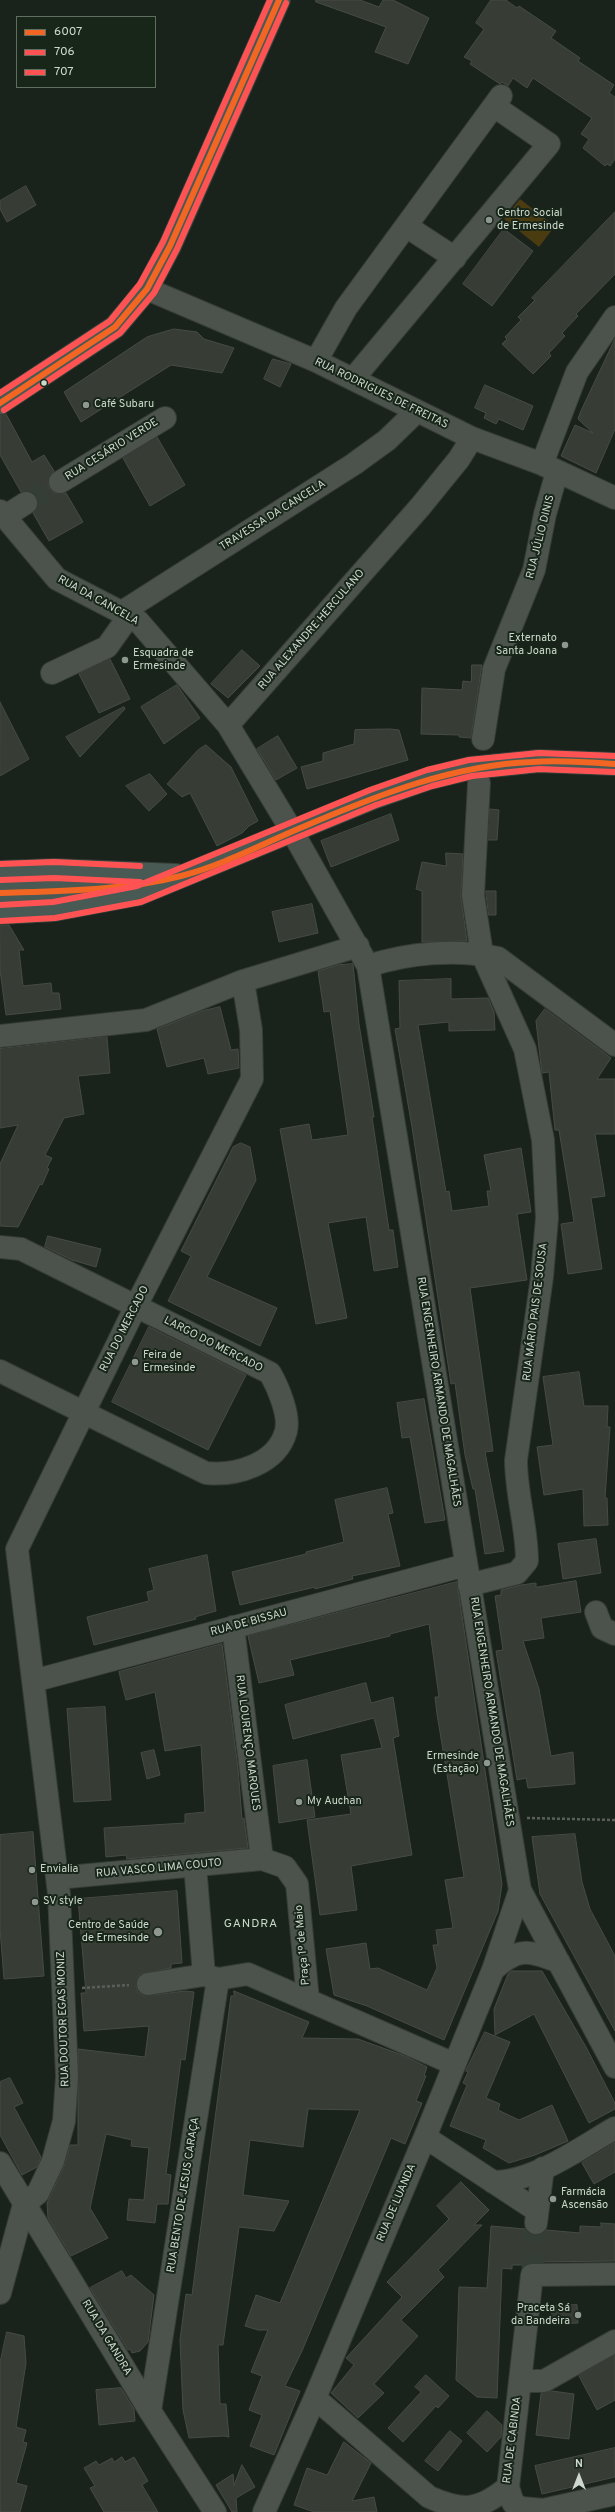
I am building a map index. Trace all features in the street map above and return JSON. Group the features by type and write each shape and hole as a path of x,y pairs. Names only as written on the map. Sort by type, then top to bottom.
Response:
{"main road":[{"path":"0,402 115,327 147,289 170,246 279,0"},
{"path":"0,913 54,910 139,894 373,798 430,778 482,766 560,761 615,764"},
{"path":"0,872 54,870 182,876"},
{"path":"0,893 122,886 182,876"}],"street":[{"path":"316,361 346,308 498,101 549,144 353,380"},
{"path":"406,226 454,258"},
{"name":"RUA RODRIGUES DE FREITAS","path":"147,289 316,361 472,438 549,468 615,498"},
{"name":"RUA JÚLIO DINIS","path":"484,739 494,669 534,570 545,514 549,468 577,372 615,317"},
{"name":"TRAVESSA DA CANCELA","path":"125,614 354,464 387,440 417,411"},
{"name":"RUA CESÁRIO VERDE","path":"60,482 165,418"},
{"name":"RUA ALEXANDRE HERCULANO","path":"228,725 420,507 459,459 472,438"},
{"path":"2,514 26,504"},
{"name":"RUA DA CANCELA","path":"2,514 57,579 138,621 228,725"},
{"path":"52,673 107,647 125,614"},
{"path":"228,725 292,831"},
{"name":"RUA MÁRIO PAIS DE SOUSA","path":"468,1575 517,1573 527,1562 527,1546 516,1478 516,1460 542,1278 547,1218 543,1140 525,1049 482,954 473,895 479,783"},
{"name":"RUA ENGENHEIRO ARMANDO DE MAGALHÃES","path":"292,831 368,966 520,1890 615,2067"},
{"path":"0,1036 146,1020 242,981 358,946"},
{"path":"368,966 396,958 428,954 482,954 498,958 615,1044"},
{"name":"RUA DO MERCADO","path":"33,1681 17,1549 136,1306 252,1079 251,1030 242,981"},
{"path":"505,1003 537,987"},
{"name":"LARGO DO MERCADO","path":"0,1247 20,1249 270,1373 279,1391 286,1431 279,1445 267,1459 248,1469 223,1475 206,1473 0,1371"},
{"name":"RUA DE BISSAU","path":"33,1681 232,1627 468,1575"},
{"path":"596,1612 602,1628 615,1634"},
{"name":"RUA LOURENÇO MARQUES","path":"232,1627 262,1859"},
{"name":"RUA DOUTOR EGAS MONIZ","path":"24,2204 38,2193 53,2161 64,2121 67,2076 57,1878 33,1681"},
{"name":"RUA VASCO LIMA COUTO","path":"57,1878 262,1859"},
{"name":"Praça 1º de Maio","path":"148,1984 248,1974 308,2000 297,1884 285,1867 262,1859"},
{"path":"195,1865 211,1977"},
{"name":"RUA DE LUANDA","path":"264,2512 315,2398 425,2137 493,1970 520,1890"},
{"path":"493,1970 505,1959 518,1953 533,1952 559,1962"},
{"name":"RUA BENTO DE JESUS CARAÇA","path":"150,2411 211,1977"},
{"path":"308,2000 454,2064"},
{"path":"494,2182 518,2180 543,2168 615,2128"},
{"path":"425,2137 494,2182 536,2217 543,2168"},
{"name":"RUA DA GANDRA","path":"0,2163 150,2411 215,2512"},
{"path":"0,2293 24,2204"},
{"name":"RUA DE CABINDA","path":"315,2398 429,2497 449,2509 470,2510 483,2507 508,2487 532,2274 615,2274"},
{"path":"520,2381 544,2381 615,2341"},
{"path":"508,2487 513,2503 521,2508 540,2511 615,2494"}],"path":[{"path":"508,1817 615,1820"},
{"path":"63,1989 148,1984"}],"shaded area":[{"path":"520,199 555,226 539,247 504,219"}],"building":[{"path":"316,0 360,0 379,7 383,0 393,0 429,18 408,64 375,52 386,27 316,2"},
{"path":"491,0 506,0 517,8 519,6 556,31 551,38 580,58 578,61 614,85 609,93 615,97 615,159 610,166 607,164 605,166 583,148 589,139 581,134 592,118 533,78 527,88 513,78 508,86 502,82 500,84 470,64 472,61 464,57 484,29 476,23"},
{"path":"26,186 36,205 7,222 0,209 0,201"},
{"path":"615,212 615,274 576,314 578,316 562,333 565,336 549,353 551,356 533,374 502,344 507,339 505,337 521,320 518,317 535,300 532,298"},
{"path":"504,229 533,251 492,306 463,284"},
{"path":"174,329 197,332 204,339 234,348 222,373 171,365 81,422 64,392 147,337"},
{"path":"615,339 615,429 596,473 561,456 575,425 593,433 578,419"},
{"path":"273,359 291,364 280,387 264,379"},
{"path":"485,385 533,406 523,430 499,419 496,424 484,418 486,413 475,408"},
{"path":"6,414 32,462 44,455 54,471 48,482 50,489 54,493 66,493 83,522 49,541 33,513 38,503 37,497 31,492 21,492 0,455 0,415"},
{"path":"157,437 185,485 150,506 123,458"},
{"path":"242,650 260,666 228,698 211,684"},
{"path":"110,659 130,699 99,713 79,674"},
{"path":"472,665 482,665 471,738 459,737 459,735 421,734 422,688 462,690 463,681 471,682"},
{"path":"177,685 200,718 164,744 141,707"},
{"path":"0,702 29,759 0,776"},
{"path":"124,707 125,709 80,757 66,737"},
{"path":"355,730 399,730 408,760 307,789 301,767 323,761 323,753 354,744"},
{"path":"278,736 297,768 276,780 257,749"},
{"path":"206,745 231,767 258,821 249,826 242,833 217,846 190,793 182,797 167,784 198,750"},
{"path":"150,774 167,794 149,811 126,786"},
{"path":"490,809 499,810 497,840 488,840"},
{"path":"391,814 399,840 331,867 321,841"},
{"path":"446,853 463,854 461,897 467,941 422,942 422,891 416,889 422,862 446,866"},
{"path":"486,891 496,891 496,915 489,915"},
{"path":"312,904 318,933 279,942 272,912"},
{"path":"0,925 9,925 24,950 19,950 23,986 51,983 52,993 59,993 61,1009 6,1015 0,970"},
{"path":"353,964 359,1024 374,1117 372,1117 389,1230 393,1230 398,1267 374,1271 366,1217 328,1223 347,1318 316,1324 280,1129 309,1124 312,1140 348,1135 330,1011 324,1012 318,971 338,965"},
{"path":"451,979 451,999 488,998 494,1012 495,1030 449,1031 449,1022 418,1025 446,1192 449,1191 452,1211 489,1206 487,1191 491,1191 484,1155 521,1148 531,1212 517,1214 527,1280 470,1288 493,1451 485,1452 504,1551 485,1554 475,1489 473,1489 465,1455 455,1383 451,1384 412,1127 395,1029 400,1028 399,981"},
{"path":"220,1007 231,1050 238,1049 239,1068 208,1074 204,1058 167,1067 157,1029 202,1011"},
{"path":"545,1009 611,1058 597,1079 615,1079 615,1134 595,1134 605,1196 591,1198 602,1269 568,1274 561,1224 574,1222 559,1130 555,1130 549,1072 542,1073 541,1066 536,1021"},
{"path":"107,1037 110,1073 78,1076 84,1114 64,1118 45,1155 52,1158 47,1168 49,1169 42,1185 40,1184 18,1227 0,1226 0,1164 18,1125 0,1128 0,1049"},
{"path":"241,1143 250,1147 256,1180 207,1277 277,1308 260,1346 168,1301 191,1256 181,1251 233,1147"},
{"path":"48,1236 101,1249 96,1267 72,1260 45,1247"},
{"path":"149,1327 246,1375 208,1450 112,1402"},
{"path":"579,1372 584,1406 608,1406 607,1427 610,1427 605,1498 607,1498 608,1525 584,1526 583,1489 544,1495 537,1447 553,1445 543,1377"},
{"path":"424,1399 445,1520 425,1523 410,1437 402,1438 397,1403"},
{"path":"387,1488 393,1513 388,1514 400,1566 352,1576 353,1579 315,1589 315,1587 240,1605 232,1572 306,1554 306,1552 344,1542 335,1500"},
{"path":"596,1539 601,1573 563,1579 558,1544"},
{"path":"207,1555 216,1611 195,1617 196,1619 94,1645 87,1617 149,1601 147,1592 154,1590 149,1569"},
{"path":"576,1581 581,1612 541,1618 544,1638 523,1641 539,1689 551,1756 573,1752 575,1784 528,1788 526,1778 517,1780 496,1651 503,1650 495,1596 501,1595 501,1590 521,1585 536,1583 536,1587"},
{"path":"457,1582 502,1884 498,1911 444,2040 367,2006 334,1995 326,1949 366,1943 370,1969 378,1968 427,1990 437,1968 433,1945 438,1945 436,1930 453,1928 445,1880 464,1877 437,1714 435,1697 439,1697 429,1624 390,1634 390,1636 290,1660 294,1675 259,1683 248,1636"},
{"path":"222,1644 238,1768 242,1819 244,1818 248,1848 127,1859 126,1855 106,1857 104,1828 185,1823 185,1814 205,1812 201,1745 165,1751 155,1692 126,1700 119,1672"},
{"path":"366,1683 371,1703 393,1697 399,1736 393,1738 412,1855 351,1866 357,1910 320,1915 307,1820 351,1814 341,1755 382,1748 374,1718 293,1739 285,1705"},
{"path":"105,1707 111,1800 74,1802 67,1709"},
{"path":"154,1750 160,1775 147,1779 141,1753"},
{"path":"307,1760 315,1817 279,1823 273,1766"},
{"path":"33,1832 44,1976 4,1979 0,1929 0,1835"},
{"path":"575,1834 582,1882 590,1909 615,1956 615,2031 540,1894 532,1837"},
{"path":"177,1891 182,1963 171,1964 171,1968 140,1974 136,1986 138,1992 144,1996 185,1991 194,1992 185,2060 181,2059 166,2174 171,2175 168,2204 157,2204 155,2223 127,2220 129,2199 144,2200 149,2148 131,2146 132,2140 106,2134 90,2208 108,2238 71,2256 48,2218 47,2203 64,2166 70,2145 78,2145 78,2049 145,2057 149,2026 84,2031 81,1993 86,1993 78,1899"},
{"path":"511,1971 542,1971 586,2047 615,2103 615,2109 589,2123 534,2014 495,2035 494,2009 508,1974"},
{"path":"234,1991 309,2022 302,2038 358,2039 405,2056 427,2067 424,2076 426,2076 416,2101 422,2103 405,2144 391,2138 302,2351 285,2386 300,2391 274,2455 250,2446 262,2415 249,2410 262,2376 251,2372 268,2330 258,2330 245,2326 256,2295 280,2303 360,2110 308,2109 303,2147 250,2140 243,2195 289,2201 274,2231 239,2227 223,2345 218,2345 220,2404 226,2404 229,2437 189,2438 183,2410 180,2340 186,2294 192,2295 231,1996 234,1996"},
{"path":"485,2032 510,2042 486,2098 500,2104 498,2110 519,2120 552,2105 568,2141 535,2155 509,2163 483,2148 486,2140 450,2126 467,2085 463,2083 468,2072 466,2071"},
{"path":"10,2078 23,2103 14,2107 41,2157 37,2167 22,2175 0,2135 0,2082"},
{"path":"615,2143 615,2172 594,2184 582,2163"},
{"path":"461,2182 489,2210 474,2225 482,2225 438,2270 444,2277 401,2320 418,2336 374,2384 384,2393 358,2418 331,2393 354,2365 346,2358 402,2297 387,2282 449,2219 437,2206"},
{"path":"601,2223 615,2224 615,2261 532,2262 524,2265 512,2265 512,2269 502,2268 497,2398 477,2397 456,2380 459,2287 487,2288 491,2226 525,2229 535,2235 546,2230 580,2233 580,2226 601,2227"},
{"path":"122,2271 126,2278 131,2275 154,2295 148,2342 140,2351 132,2353 130,2349 128,2350 90,2288"},
{"path":"577,2305 578,2323 552,2324 551,2306"},
{"path":"7,2332 24,2336 26,2363 16,2427 26,2430 23,2442 27,2443 16,2483 27,2486 20,2512 0,2512 0,2363"},
{"path":"615,2355 615,2400 597,2410 579,2376"},
{"path":"426,2375 449,2396 438,2408 436,2406 403,2442 388,2428 421,2392 415,2387"},
{"path":"121,2388 134,2409 135,2421 99,2425 96,2390"},
{"path":"552,2391 574,2394 569,2439 536,2435 541,2394"},
{"path":"487,2411 502,2425 501,2437 487,2452 467,2433"},
{"path":"450,2431 462,2441 438,2471 425,2461"},
{"path":"344,2442 371,2463 352,2501 374,2497 377,2512 314,2512 294,2505 307,2468 327,2475"},
{"path":"615,2448 615,2477 542,2494 535,2466"},
{"path":"122,2457 125,2462 134,2457 148,2481 142,2485 158,2512 104,2512 90,2488 95,2486 84,2468 96,2461 99,2465 112,2458 114,2462"},
{"path":"242,2465 255,2487 236,2498 237,2512 232,2512 216,2485 233,2474 234,2485"}],"tunnel":[{"path":"26,503 60,482"},
{"path":"532,2275 536,2224"}],"transit line":[{"name":"707","path":"0,393 110,321 140,284 163,242 270,0"},
{"name":"6007","path":"0,403 115,327 147,289 170,246 279,0"},
{"name":"706","path":"4,410 120,333 154,293 177,249 286,3"},
{"name":"707","path":"0,905 53,902 137,886 370,790 427,770 469,760 539,753 615,756"},
{"name":"6007","path":"0,893 68,891 136,885 181,876 228,860 360,803 445,775 473,769 503,764 542,761 615,764"},
{"name":"706","path":"0,921 55,918 141,902 376,805 432,786 472,776 539,769 615,772"},
{"name":"707","path":"0,864 54,862 140,866"},
{"name":"706","path":"0,880 54,878 140,882"}],"place":[{"name":"Centro Social de Ermesinde","path":"489,220"},
{"name":"Café Subaru","path":"86,405"},
{"name":"Externato Santa Joana","path":"565,645"},
{"name":"Esquadra de Ermesinde","path":"125,660"},
{"name":"Feira de Ermesinde","path":"135,1362"},
{"name":"Ermesinde (Estação)","path":"487,1763"},
{"name":"My Auchan","path":"299,1802"},
{"name":"Envialia","path":"32,1870"},
{"name":"SV style","path":"35,1902"},
{"name":"Centro de Saúde de Ermesinde","path":"158,1932"},
{"name":"Farmácia Ascensão","path":"553,2199"},
{"name":"Praceta Sá da Bandeira","path":"578,2315"}],"district":[{"name":"GANDRA","path":"251,1925"}]}
